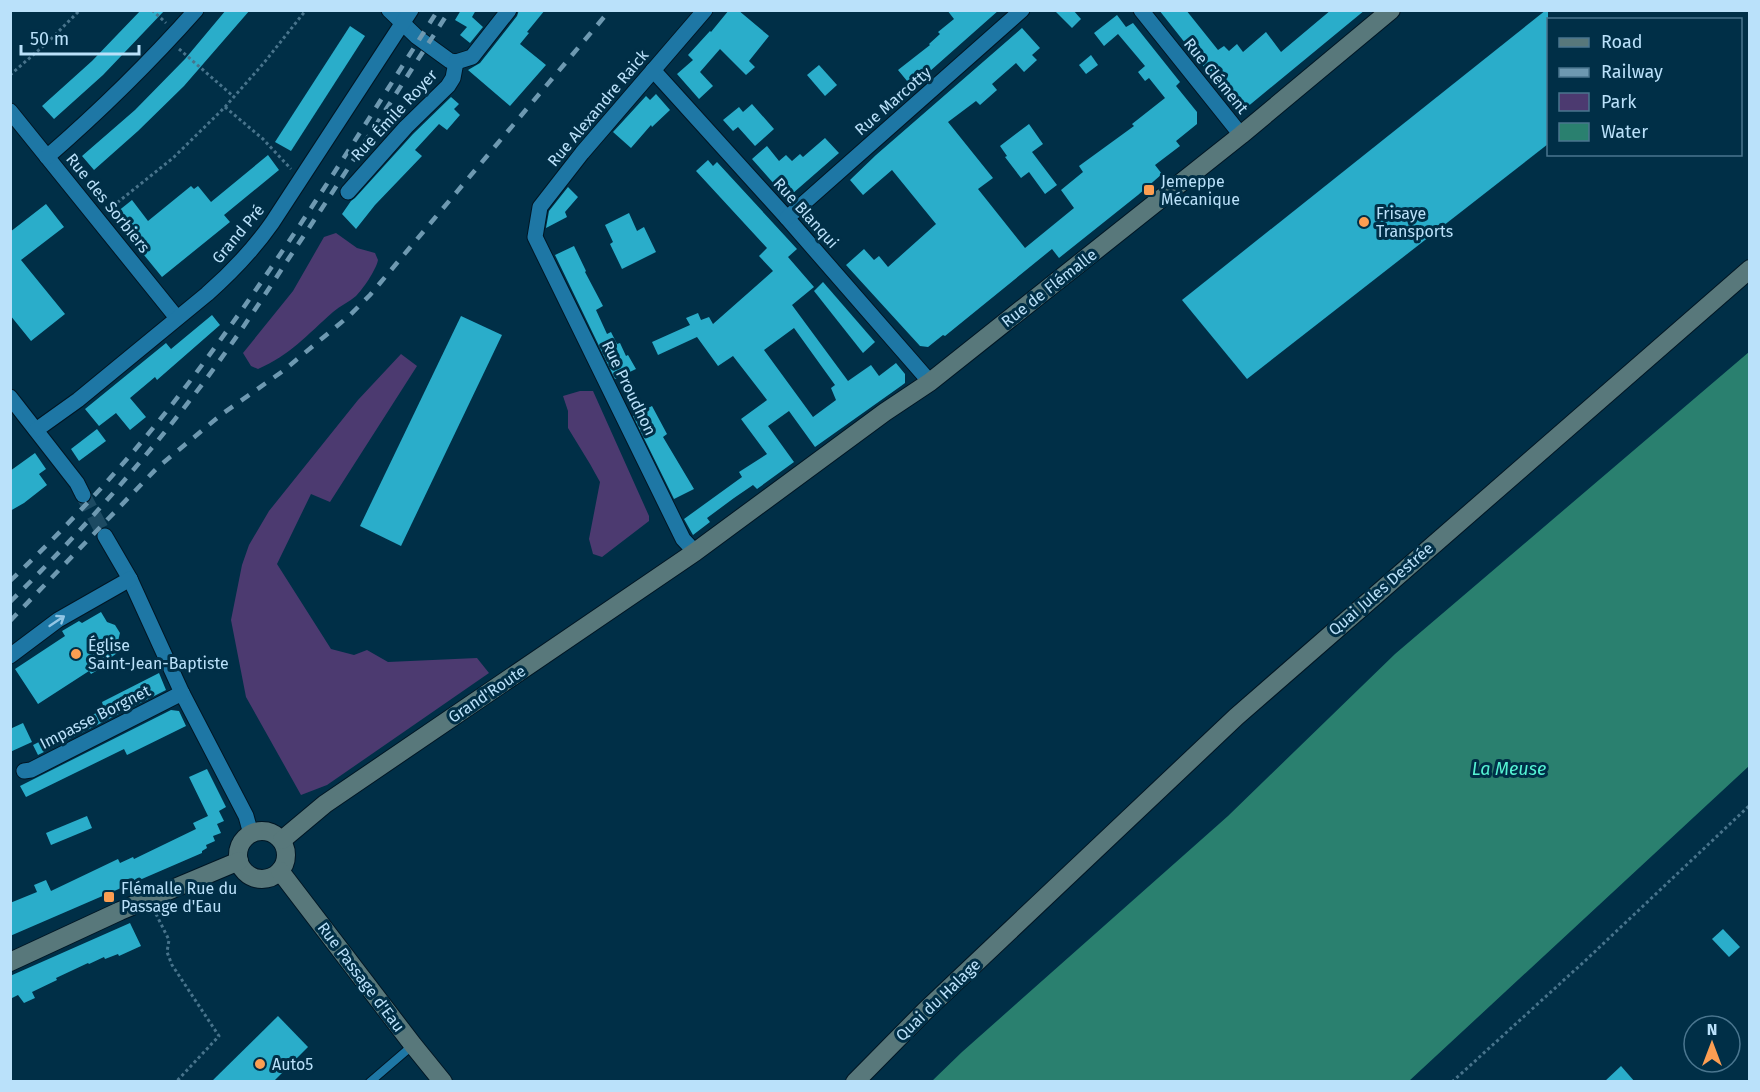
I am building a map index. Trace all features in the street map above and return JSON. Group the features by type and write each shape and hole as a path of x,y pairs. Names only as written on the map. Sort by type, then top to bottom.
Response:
{"street":[{"path":"47,157 114,96 196,10"},
{"path":"389,10 417,37 450,61 456,62"},
{"name":"Grand Pré","path":"36,430 78,400 177,318 227,276 253,249 272,224 411,10"},
{"name":"Rue Émile Royer","path":"348,192 406,126 448,86 453,78 456,62 472,57 509,10"},
{"name":"Rue Alexandre Raick","path":"535,237 540,207 582,153 705,10"},
{"name":"Rue Marcotty","path":"787,218 1022,10"},
{"name":"Rue Clément","path":"1141,10 1241,135"},
{"name":"Rue de Flémalle","path":"695,552 875,419 930,382 1241,135 1391,10"},
{"name":"Rue Blanqui","path":"653,70 787,218 930,382"},
{"name":"Rue des Sorbiers","path":"10,111 177,318"},
{"name":"Rue Proudhon","path":"535,237 683,539 695,552"},
{"name":"Quai Jules Destrée","path":"1023,920 1261,695 1749,269"},
{"path":"10,397 77,483 83,495"},
{"path":"105,536 130,579 182,693 246,816 251,834"},
{"name":"Grand'Route","path":"282,840 325,804 695,552"},
{"path":"10,656 57,620 130,579"},
{"name":"Impasse Borgnet","path":"24,771 31,770 182,693"},
{"path":"264,831 282,840 286,850 285,861 280,871 274,876 257,878 249,875 243,869 238,855 242,843 251,834 264,831"},
{"path":"10,962 240,861"},
{"name":"Rue Passage d'Eau","path":"280,871 443,1082"},
{"name":"Quai du Halage","path":"855,1082 925,1011 1023,920"}],"lane":[{"path":"370,1082 413,1045"}],"path":[{"path":"10,75 80,10"},
{"path":"98,219 173,158 225,107 306,10"},
{"path":"169,40 233,97"},
{"path":"225,107 243,120 279,154 300,180"},
{"path":"1452,1082 1587,959 1749,805"},
{"path":"149,899 169,940 167,952 172,965 219,1036 176,1082"}],"green space":[{"path":"336,233 357,248 375,253 378,260 369,279 356,296 333,312 289,351 258,369 251,366 243,353 293,291 324,237"},
{"path":"401,354 417,366 330,502 311,494 277,564 331,649 354,655 367,650 388,662 477,658 489,673 327,785 301,795 246,697 231,620 242,565 249,545 269,511 358,400"},
{"path":"580,391 593,391 649,516 649,521 602,557 593,554 589,539 600,482 568,428 568,411 563,396"}],"water":[{"name":"La Meuse","path":"1749,352 1749,766 1409,1081 932,1081 1228,816 1395,654"}],"building":[{"path":"141,10 165,10 103,75 54,119 42,106 92,61"},
{"path":"226,10 250,10 184,86 94,170 82,156 135,110 185,59"},
{"path":"461,10 476,10 472,17 483,27 470,43 460,35 467,27 455,20"},
{"path":"519,10 545,10 520,44 546,65 510,106 468,70 480,63 517,16"},
{"path":"729,10 738,10 769,36 749,61 755,67 746,75 720,49 700,72 713,86 699,99 677,74 693,60 688,55"},
{"path":"947,10 999,10 912,87 898,70 930,45 940,34 938,32 954,19"},
{"path":"1054,10 1073,10 1081,19 1072,28"},
{"path":"1159,10 1186,10 1218,50 1224,46 1229,51 1237,44 1243,52 1266,32 1281,52 1331,10 1365,10 1246,108 1235,106"},
{"name":"Frisaye Transports","path":"1548,10 1547,145 1247,379 1182,300"},
{"path":"1117,15 1126,27 1133,23 1180,82 1176,86 1197,112 1197,124 1176,141 1180,146 1155,165 1162,174 1138,195 1059,258 1052,249 945,336 943,335 928,347 920,346 846,265 864,249 874,260 879,256 888,267 936,224 892,170 863,195 850,180 1022,28 1040,48 1032,55 1037,60 1024,72 1016,63 992,84 997,90 980,105 976,101 948,122 993,178 978,189 1025,248 1074,208 1061,190 1083,172 1079,166 1134,126 1132,124 1165,98 1149,78 1145,81 1138,72 1145,66 1118,34 1104,46 1094,33"},
{"path":"350,26 365,36 291,151 275,142"},
{"path":"1091,55 1098,65 1086,74 1079,65"},
{"path":"819,65 837,85 825,96 807,75"},
{"path":"656,94 670,110 652,127 651,125 631,148 613,132 646,96 650,100"},
{"path":"451,97 459,104 454,109 460,115 447,130 439,124 415,150 422,156 375,205 356,229 342,214 351,201"},
{"path":"752,104 774,129 755,146 738,127 733,131 723,120 739,107 743,112"},
{"path":"1029,124 1043,144 1032,152 1057,185 1045,194 1029,172 1021,178 1005,157 1007,156 1000,146"},
{"path":"825,138 839,153 792,194 782,193 752,159 767,146 779,161 786,155 792,161 800,154 803,157"},
{"path":"268,155 279,170 224,215 230,222 162,277 112,216 132,200 148,221 191,186 194,189 198,186 211,202"},
{"path":"708,160 713,166 717,162 797,249 788,257 814,287 792,305 848,381 871,365 879,376 896,363 905,374 905,383 815,447 789,411 768,426 794,462 757,489 753,485 734,498 707,518 710,522 693,535 684,519 742,477 739,472 767,454 741,419 767,400 733,356 718,366 697,337 658,355 652,342 690,325 686,318 698,313 701,320 709,317 713,324 773,271 759,256 767,248 696,171","holes":["794,328 835,385 831,388 836,400 813,417 764,350"]},
{"path":"568,187 578,197 565,212 567,217 546,228 549,211"},
{"path":"46,204 64,227 21,260 65,314 31,341 10,315 10,232"},
{"path":"629,213 637,231 644,227 656,252 622,269 610,244 613,242 605,225"},
{"path":"574,246 603,306 596,310 607,334 611,332 636,369 615,379 555,255"},
{"path":"823,282 875,342 863,353 814,291"},
{"path":"212,315 220,325 157,380 155,377 130,398 146,417 130,430 116,413 99,426 85,409 166,343 171,349"},
{"path":"461,316 502,335 401,546 360,526"},
{"path":"652,406 667,434 663,437 694,489 674,499 633,416"},
{"path":"97,429 106,441 79,461 71,449"},
{"path":"35,453 46,469 39,474 47,485 10,511 10,471"},
{"name":"Église Saint-Jean-Baptiste","path":"101,612 107,622 115,625 120,633 118,641 124,648 106,661 108,664 91,674 89,671 38,704 15,669 65,636 62,631"},
{"path":"159,673 166,690 38,755 33,745 104,709 102,702"},
{"path":"171,710 179,711 186,726 127,755 124,749 26,797 20,786"},
{"path":"23,723 32,742 10,752 10,729"},
{"path":"207,769 226,807 219,811 224,821 217,824 221,833 213,836 215,841 206,845 207,848 202,853 10,936 10,903 37,892 34,885 46,880 51,891 118,859 120,863 133,857 134,859 196,829 193,823 208,816 189,777"},
{"path":"87,816 92,828 51,845 46,833"},
{"path":"130,923 141,946 119,956 118,954 105,959 104,957 88,963 56,978 57,980 32,992 35,998 24,1003 18,995 10,999 10,976"},
{"path":"1723,929 1740,947 1729,957 1712,939"},
{"name":"Auto5","path":"278,1016 308,1047 273,1082 211,1082"},
{"path":"1621,1066 1635,1082 1604,1082"}],"tunnel":[{"path":"83,495 105,536"}],"railway":[{"path":"10,581 103,486 146,437 221,340 347,153 438,10"},
{"path":"10,602 105,502 207,378 266,293 450,10"},
{"path":"10,621 158,467 222,414 283,371 349,316 370,295 610,10"}],"place":[{"name":"Jemeppe Mécanique","path":"1149,190"},
{"name":"Frisaye Transports","path":"1364,222"},
{"name":"Église Saint-Jean-Baptiste","path":"76,654"},
{"name":"Flémalle Rue du Passage d'Eau","path":"109,897"},
{"name":"Auto5","path":"260,1064"}]}
